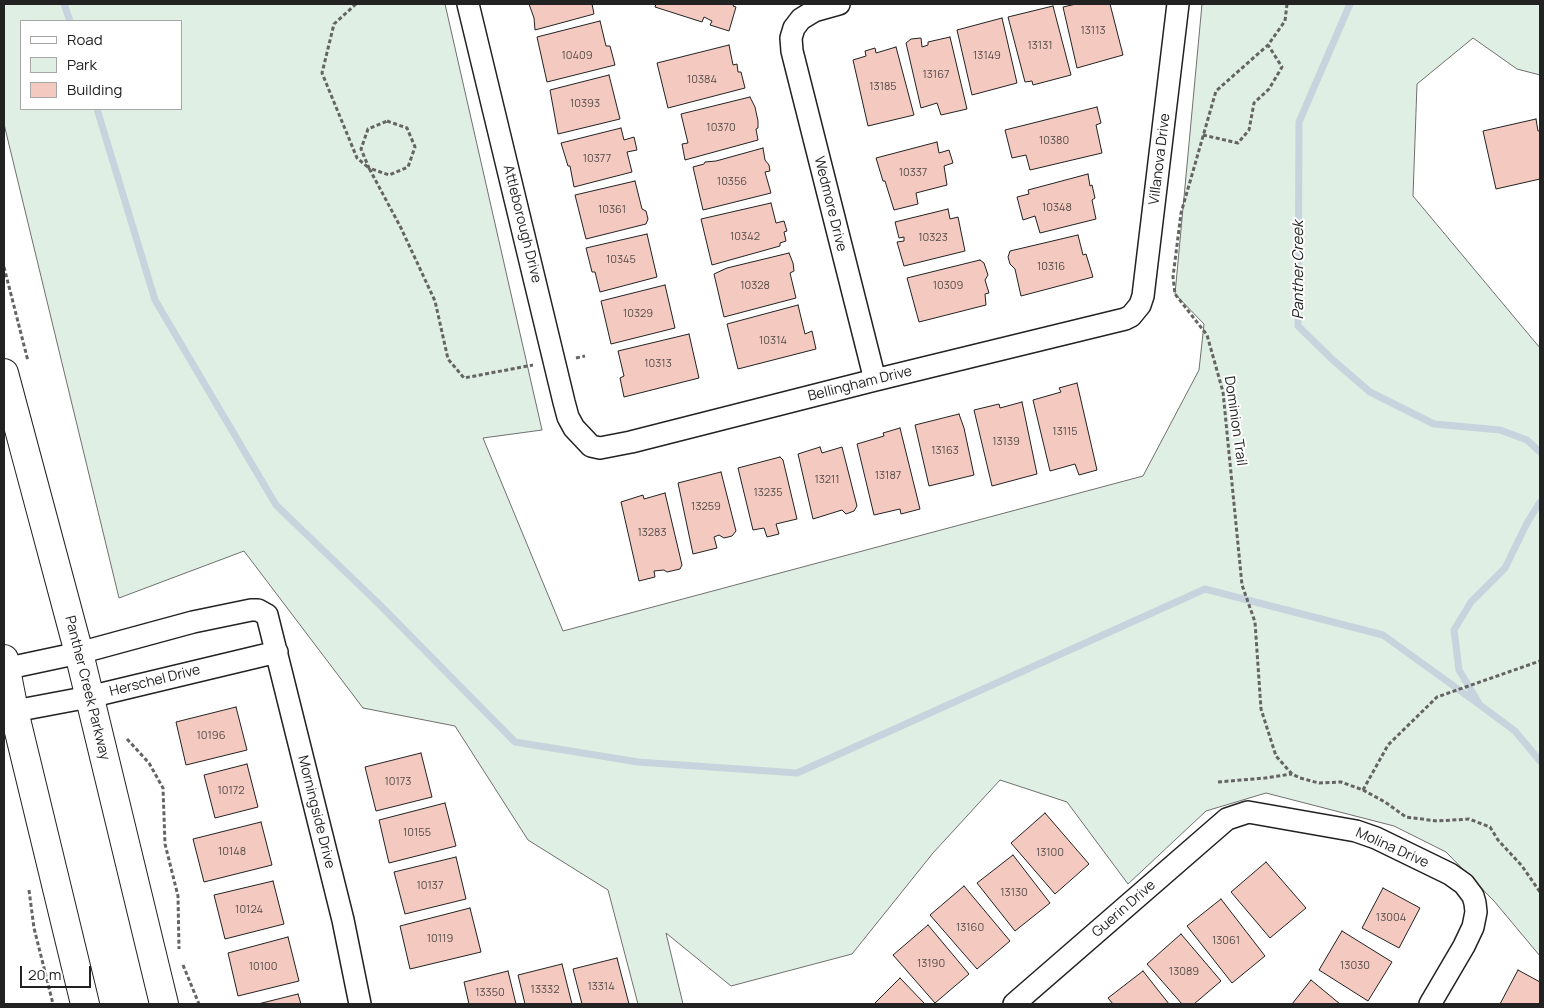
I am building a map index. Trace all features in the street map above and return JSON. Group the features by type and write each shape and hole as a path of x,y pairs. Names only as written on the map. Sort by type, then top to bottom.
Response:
{"main road":[{"name":"Panther Creek Parkway","path":"4,373 79,653 164,1004"},
{"path":"4,665 9,712 85,1004"}],"street":[{"name":"Attleborough Drive","path":"468,4 568,418 585,440"},
{"name":"Wedmore Drive","path":"839,4 809,13 794,28 791,38 796,70 875,380"},
{"name":"Villanova Drive","path":"1135,312 1143,296 1178,4"},
{"name":"Bellingham Drive","path":"585,440 591,446 600,448 610,447 1125,319 1135,312"},
{"name":"Morningside Drive","path":"79,653 193,622 251,610 258,610 264,613 270,620 343,920 360,1004"},
{"name":"Herschel Drive","path":"9,712 89,697 277,652"},
{"path":"4,665 79,653"},
{"name":"Molina Drive","path":"1235,816 1251,812 1340,827 1376,838 1457,879 1473,896 1476,912 1473,927 1430,1004"},
{"name":"Guerin Drive","path":"1014,1004 1226,819 1235,816"}],"path":[{"path":"356,4 334,24 322,73 357,158 369,168 389,176 408,167 415,147 407,128 387,121 368,129 361,149 369,168 401,228 435,302 448,359 464,378 536,364 555,363 585,356"},
{"name":"Dominion Trail","path":"1287,4 1285,21 1268,45 1216,91 1180,213 1173,277 1174,294 1207,335 1223,392 1242,585 1255,622 1260,709 1276,756 1292,774"},
{"path":"1203,135 1238,143 1248,130 1254,103 1269,89 1282,67 1268,45"},
{"path":"1363,790 1388,745 1437,697 1540,661"},
{"path":"1218,782 1292,774 1319,783 1341,782 1363,790 1385,802 1406,817 1437,821 1469,820 1490,827 1498,840 1522,866 1540,892"}],"green space":[{"path":"4,4 445,4 542,430 483,438 563,631 1143,476 1199,370 1204,324 1175,294 1202,4 1540,4 1540,75 1517,69 1473,38 1417,84 1413,196 1540,348 1540,956 1494,901 1446,852 1394,826 1266,793 1206,811 1128,884 1067,802 1000,780 933,853 852,954 731,986 666,933 683,1004 638,1004 608,890 528,840 455,726 363,708 244,551 119,598 4,124"}],"building":[{"path":"529,4 592,4 594,14 535,30 534,18"},
{"path":"656,4 734,4 733,6 736,7 729,31 710,25 712,21 704,17 702,22 655,7"},
{"path":"1076,4 1110,4 1123,55 1077,68 1063,7"},
{"path":"1053,6 1071,75 1033,85 1032,81 1025,82 1008,17"},
{"path":"1002,18 1017,83 972,95 957,30"},
{"path":"600,21 606,46 610,46 615,65 547,82 537,37"},
{"path":"950,37 967,109 941,115 937,103 921,108 906,43 911,39 921,38 922,47 928,45 928,42"},
{"path":"729,45 733,65 737,64 738,72 741,72 745,88 668,108 657,63"},
{"path":"896,47 914,115 868,126 853,60 866,56 865,51 875,48 876,53"},
{"path":"609,75 620,119 558,134 550,90"},
{"path":"750,97 755,107 758,121 758,128 756,129 758,140 685,160 682,144 688,143 681,114"},
{"path":"1097,107 1101,123 1096,125 1102,153 1030,170 1026,155 1012,158 1005,130"},
{"path":"1536,119 1538,131 1540,131 1540,179 1496,189 1483,131"},
{"path":"621,128 624,140 634,137 637,150 627,152 632,172 574,187 570,166 568,166 561,143"},
{"path":"937,142 939,153 949,150 953,163 944,166 947,185 916,193 918,204 894,210 876,158"},
{"path":"763,148 765,160 769,165 770,171 765,172 771,193 703,210 693,167 705,162 716,161"},
{"path":"1088,174 1095,198 1092,200 1096,219 1040,233 1035,216 1023,220 1017,197 1029,194 1028,190"},
{"path":"635,181 642,209 646,211 648,219 646,224 586,239 575,195"},
{"path":"771,203 776,223 784,221 787,231 784,232 786,241 780,243 780,246 712,265 701,219"},
{"path":"948,209 950,219 958,217 965,251 904,266 897,242 904,241 904,237 899,238 895,222"},
{"path":"647,234 657,277 600,292 595,272 592,272 586,248"},
{"path":"1078,235 1083,255 1086,254 1093,277 1021,296 1015,269 1010,264 1008,257 1010,251"},
{"path":"789,253 793,263 794,271 790,273 796,298 724,317 714,274 727,268"},
{"path":"980,260 984,263 988,275 985,280 989,293 985,294 986,305 919,322 907,278"},
{"path":"665,285 675,328 611,344 601,301"},
{"path":"798,305 805,334 812,331 816,349 738,369 727,324"},
{"path":"689,334 699,378 624,397 620,378 624,376 618,351"},
{"path":"1077,383 1097,470 1079,475 1075,464 1050,471 1033,400 1061,392 1059,388"},
{"path":"1022,402 1037,474 992,486 974,410 999,404 1000,408"},
{"path":"959,414 964,428 974,475 929,486 915,425"},
{"path":"900,428 920,509 901,514 900,509 874,515 857,444 884,436 883,433"},
{"path":"820,447 822,453 842,447 857,506 854,511 846,514 842,510 813,519 798,454"},
{"path":"780,457 783,460 797,519 776,524 779,534 767,537 764,528 753,530 738,468"},
{"path":"721,472 736,531 732,536 724,538 719,535 714,537 717,548 693,554 678,483"},
{"path":"665,493 682,565 680,569 667,572 664,570 654,571 655,577 639,581 621,502 643,495 644,499"},
{"path":"236,707 247,750 186,765 176,722"},
{"path":"421,753 432,797 376,811 365,767"},
{"path":"247,764 258,807 215,818 204,775"},
{"path":"445,803 456,846 389,863 379,820"},
{"path":"1045,813 1089,864 1055,894 1011,843"},
{"path":"261,822 272,865 204,882 193,839"},
{"path":"1013,855 1050,903 1015,931 977,883"},
{"path":"456,857 466,899 405,914 394,872"},
{"path":"1266,862 1306,908 1270,938 1231,892"},
{"path":"273,881 284,924 225,939 214,895"},
{"path":"964,886 1010,941 977,969 930,915"},
{"path":"1383,888 1420,908 1399,948 1362,928"},
{"path":"1221,899 1265,956 1232,983 1187,926"},
{"path":"470,908 481,952 410,969 400,926"},
{"path":"928,925 969,974 935,1003 893,955"},
{"path":"1342,931 1392,962 1368,1001 1319,970"},
{"path":"1181,934 1221,981 1194,1004 1182,1004 1147,964"},
{"path":"288,937 299,981 238,996 228,953"},
{"path":"617,958 629,1004 582,1004 573,969"},
{"path":"562,964 572,1004 525,1004 518,975"},
{"path":"1518,970 1540,982 1540,1004 1500,1004"},
{"path":"508,971 516,1004 469,1004 464,982"},
{"path":"1143,971 1169,1004 1113,1004 1108,998"},
{"path":"900,978 925,1004 874,1004"},
{"path":"1311,980 1340,1004 1292,1004"},
{"path":"298,994 301,1004 258,1004"}],"waterway":[{"path":"64,4 70,20"},
{"name":"Panther Creek","path":"1350,4 1299,122 1298,326 1370,392 1434,424 1500,430 1527,440 1540,452"},
{"path":"97,110 155,300 276,505 380,605 515,742 638,762 797,773 1205,589 1383,635 1480,705"},
{"name":"Panther Creek","path":"1540,502 1527,523 1505,568 1471,602 1454,630 1459,670 1480,705 1515,731 1540,761"}]}
